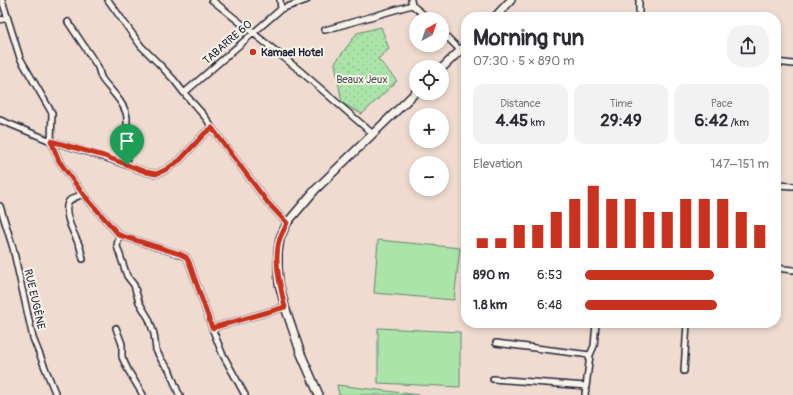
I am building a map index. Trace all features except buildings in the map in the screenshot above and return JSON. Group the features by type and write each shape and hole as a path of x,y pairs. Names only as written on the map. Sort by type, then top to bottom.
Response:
{"main road":[{"path":"500,12 512,0"},
{"path":"449,61 461,50"},
{"path":"319,395 301,354 285,307 279,283 278,252 280,238 287,223 315,190 409,99"}],"street":[{"path":"2,0 20,58 52,113 51,141 59,161 83,194 119,235 186,257 222,353 245,395"},
{"path":"108,0 141,46 165,70 206,118 268,203 287,223"},
{"path":"212,0 298,69 373,134"},
{"path":"280,0 281,9"},
{"name":"TABARRE 60","path":"184,93 281,9 307,0"},
{"path":"639,0 639,12"},
{"path":"326,30 411,3 421,12"},
{"path":"0,20 7,18"},
{"path":"68,22 98,67 103,80 125,109 127,115 127,165"},
{"path":"449,37 461,46"},
{"path":"781,63 793,64"},
{"path":"0,120 51,141 104,156 146,172 156,174 180,160 205,133 212,128"},
{"path":"781,185 793,186"},
{"path":"83,194 72,199 67,207 69,224 80,247 83,259"},
{"name":"RUE EUGÈNE","path":"0,206 13,248 33,338 56,395"},
{"path":"119,235 117,246 127,276 134,285 140,302 149,319 154,334 156,350 168,369 180,395"},
{"path":"781,269 793,270"},
{"path":"212,328 285,307"},
{"path":"116,328 122,344 122,357 143,395"},
{"path":"584,395 590,355 594,346 596,328"},
{"path":"684,371 687,328"},
{"path":"496,343 590,355"},
{"path":"493,379 586,386"}],"green space":[{"name":"Beaux Jeux","path":"381,27 389,49 378,59 397,81 362,114 342,103 335,63 357,33"},
{"path":"378,240 460,248 454,300 374,293"},
{"path":"378,328 460,332 460,387 378,383"},
{"path":"337,385 419,395 339,395"}],"place":[{"name":"Kamael Hotel","path":"253,52"}],"route":[{"path":"212,128 268,203 287,223 280,238 278,252 279,283 285,307 212,328 186,257 119,235 83,194 59,161 51,141 104,156 127,165 156,174 180,160 205,133 212,128"}]}
